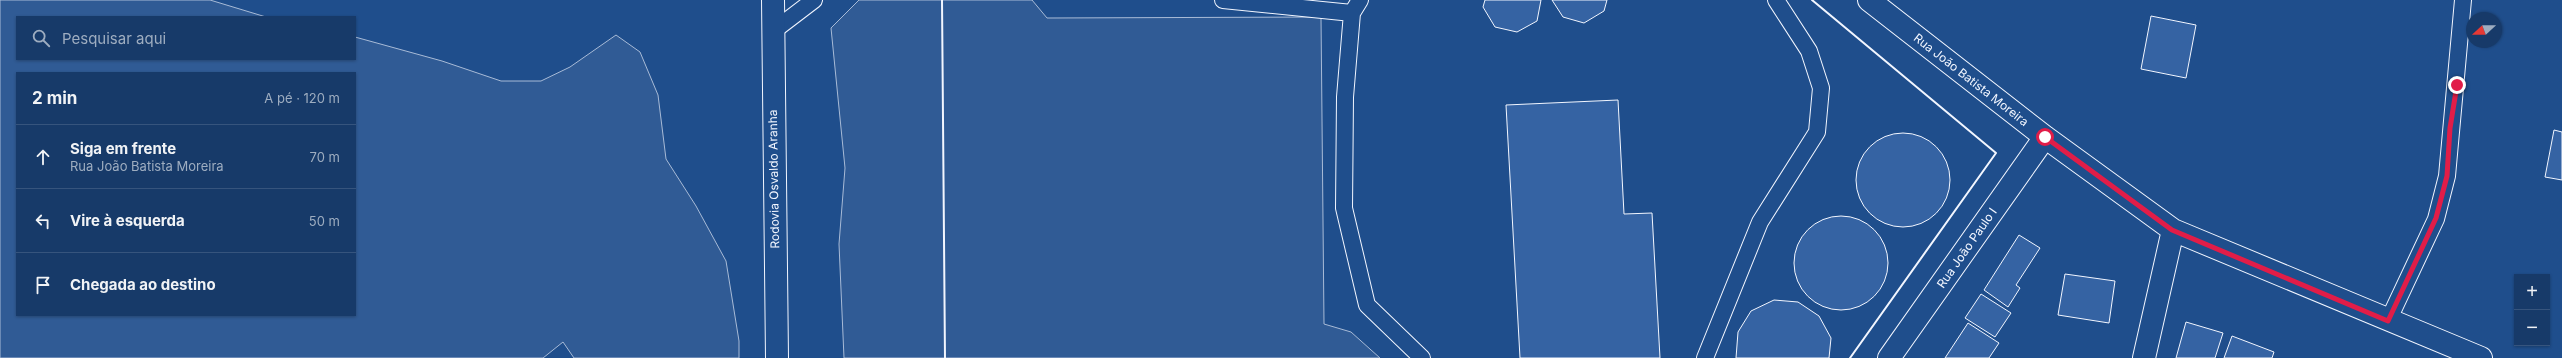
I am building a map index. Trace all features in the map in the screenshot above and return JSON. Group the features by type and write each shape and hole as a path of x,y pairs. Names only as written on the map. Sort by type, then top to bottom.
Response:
{"main road":[{"name":"Rodovia Osvaldo Aranha","path":"773,0 772,32 777,358"},
{"name":"Rua João Batista Moreira","path":"1869,0 2045,137 2172,230 2388,321 2481,358"},
{"name":"Rua João Paulo I","path":"1889,358 2045,137"},
{"path":"2144,358 2172,230"}],"lane":[{"path":"772,32 814,0"},
{"path":"1223,0 1356,6 1345,97 1344,208 1367,305 1422,358"},
{"path":"1705,358 1760,222 1817,132 1821,88 1809,51 1776,0"},
{"path":"2388,321 2436,218 2447,176 2463,0"}],"shaded area":[{"path":"0,0 210,0 263,16 16,16 16,60 356,60 356,37 442,61 501,81 541,81 570,67 616,35 640,52 658,95 666,159 696,206 726,261 739,341 739,358 574,358 563,342 543,358 0,358"},
{"path":"859,0 1032,0 1047,18 1321,17 1324,324 1351,332 1380,358 844,358 839,244 845,168 831,28"}],"building":[{"path":"1485,0 1541,0 1537,21 1517,32 1495,27 1483,7"},
{"path":"1552,0 1607,0 1604,11 1584,23 1563,17"},
{"path":"2151,16 2196,25 2186,78 2141,69"},
{"path":"1618,100 1624,214 1652,213 1660,358 1520,358 1506,105"},
{"path":"2554,130 2562,132 2562,180 2545,177"},
{"path":"1903,133 1921,136 1936,147 1947,162 1950,180 1947,198 1936,213 1921,224 1903,227 1885,224 1870,213 1859,198 1856,180 1859,162 1870,147 1885,136"},
{"path":"1841,216 1859,219 1874,230 1885,245 1888,263 1885,281 1874,296 1859,307 1841,310 1823,307 1808,296 1797,281 1794,263 1797,245 1808,230 1823,219"},
{"path":"2019,235 2040,248 2016,285 2020,288 2008,307 1984,290"},
{"path":"2065,274 2115,281 2109,323 2058,315"},
{"path":"1981,294 2011,313 1995,337 1965,318"},
{"path":"1774,300 1798,302 1819,316 1831,338 1829,358 1736,358 1738,332 1751,311"},
{"path":"2186,322 2223,333 2215,358 2176,358"},
{"path":"1968,323 1999,343 1989,358 1945,358"},
{"path":"2232,336 2274,352 2272,358 2224,358"}],"wall":[{"path":"942,0 945,358"},
{"path":"1812,0 1996,153 1850,358"}],"route":[{"path":"2045,137 2172,230 2388,321 2436,218 2447,176 2450,128 2457,85"}]}
